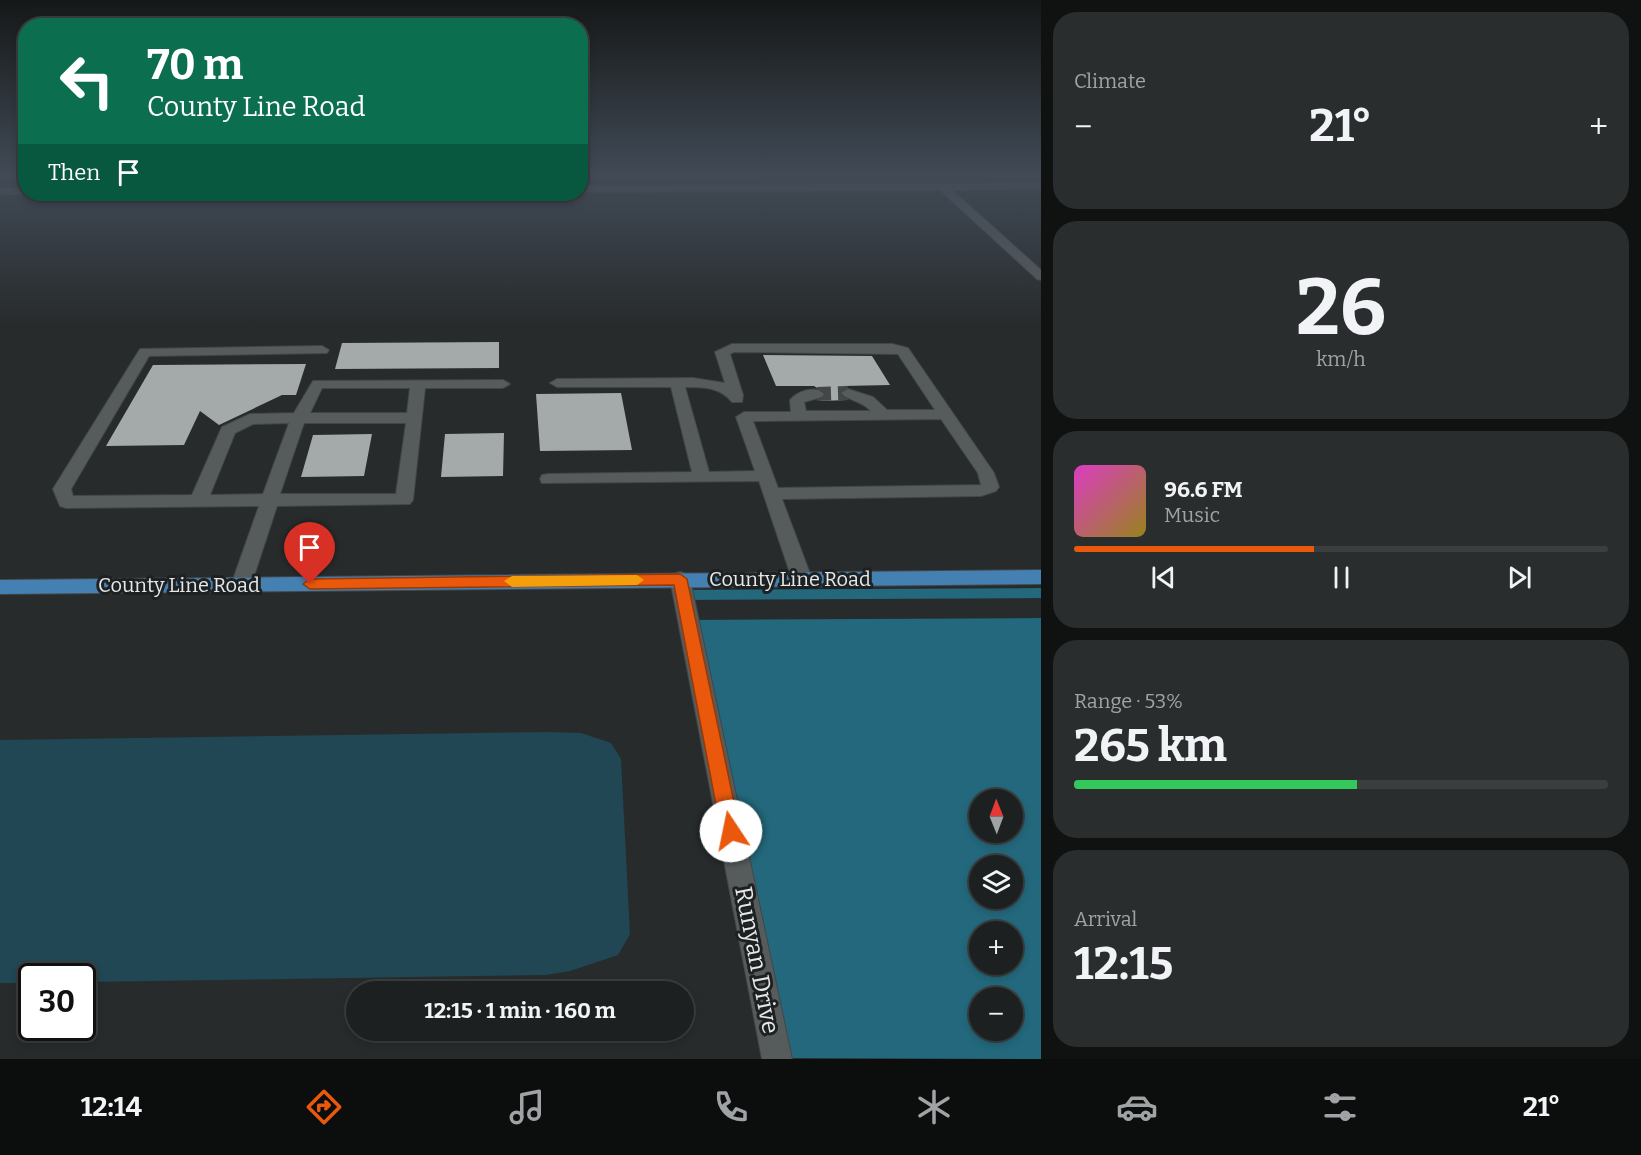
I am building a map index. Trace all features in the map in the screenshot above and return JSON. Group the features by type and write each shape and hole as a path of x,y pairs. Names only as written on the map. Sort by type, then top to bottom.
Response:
{"main road":[{"name":"County Line Road","path":"0,587 1041,577"}],"street":[{"path":"987,226 1041,276"},
{"path":"1027,262 1041,262"},
{"path":"771,495 981,491 990,487 986,473 903,351 892,348 732,348 722,352 764,476 771,495 802,579"},
{"path":"322,350 145,352 62,489 66,502 404,500 418,384"},
{"path":"557,383 677,383 718,386 736,395"},
{"path":"677,383 702,477"},
{"path":"241,585 298,418 305,412 314,387 318,384 503,384"},
{"path":"848,393 874,402 883,415"},
{"path":"800,416 796,405 797,400 806,395 817,394"},
{"path":"744,417 946,414"},
{"path":"199,500 228,430 250,419 414,418"},
{"path":"548,479 764,476"},
{"name":"Runyan Drive","path":"680,579 777,1059"}],"shaded area":[{"path":"1041,588 1041,598 678,600 676,590"},
{"path":"1041,618 1041,1059 781,1058 682,620"},
{"path":"581,733 611,743 621,759 630,934 618,955 570,971 546,975 96,982 96,963 18,963 18,983 0,983 0,740"}],"building":[{"path":"499,342 499,368 335,369 342,343"},
{"path":"763,355 872,356 890,385 844,386 845,388 839,393 848,400 820,401 826,394 814,386 776,386"},
{"path":"306,364 296,395 282,395 219,425 200,411 184,445 106,446 153,365"},
{"path":"621,393 632,450 540,451 536,394"},
{"path":"504,433 503,476 441,477 445,434"},
{"path":"372,434 364,476 301,477 313,435"}],"tunnel":[{"path":"817,394 848,393"}],"slow traffic":[{"path":"512,581 637,580"}],"route":[{"path":"310,584 680,579 731,831"}]}
